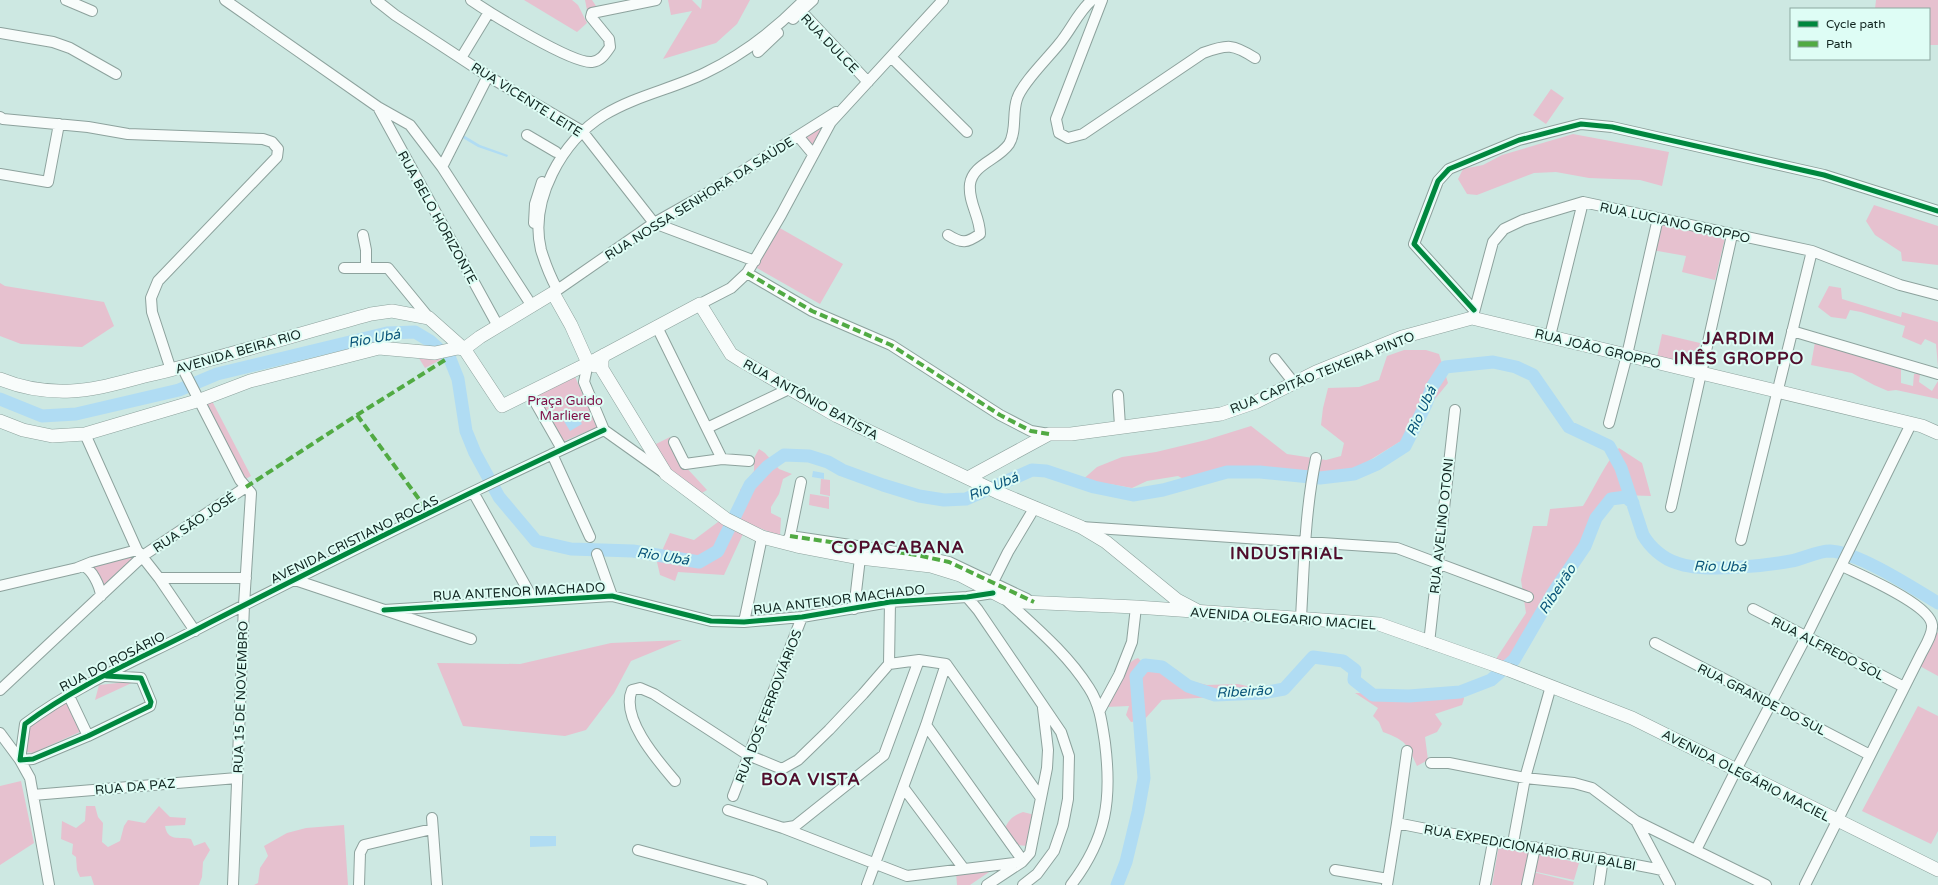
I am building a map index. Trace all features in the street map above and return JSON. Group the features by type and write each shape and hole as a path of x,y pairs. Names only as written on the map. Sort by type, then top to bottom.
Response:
{"main road":[{"path":"467,354 498,326 555,291 588,363 602,369"},
{"path":"0,421 23,430 52,436 85,434 197,396 379,348 441,348 467,354 502,406 604,355 700,304"},
{"name":"RUA ANTÔNIO BATISTA","path":"700,304 731,354 837,416 997,492 1080,527 1106,542 1177,600 1199,612"},
{"name":"AVENIDA BEIRA RIO","path":"0,379 20,386 51,391 72,392 93,389 179,371 371,314 392,311 429,318 441,348"},
{"name":"RUA JOÃO GROPPO","path":"1473,314 1550,336 1911,424 1938,433"},
{"name":"RUA CAPITÃO TEIXEIRA PINTO","path":"972,480 1049,434 1071,434 1120,426 1221,414 1256,402 1316,372 1402,337 1473,314"},
{"path":"604,355 602,360 602,369 666,474"},
{"name":"AVENIDA OLEGARIO MACIEL","path":"666,474 726,519 762,536 788,539 797,546 860,558 930,566 960,574 993,591 1022,602 1136,607 1379,624 1551,686"},
{"path":"1151,609 1157,606 1162,599 1162,589"},
{"name":"AVENIDA OLEGÁRIO MACIEL","path":"1551,686 1632,718 1737,768 1838,821 1938,870"}],"street":[{"path":"66,0 92,11"},
{"path":"225,0 378,107 410,125 442,167 532,306"},
{"name":"RUA VICENTE LEITE","path":"376,0 395,15 488,76 580,130 654,223"},
{"path":"471,0 489,12 558,50 579,60 590,62 599,60 610,47 609,39 591,18 592,13 656,0"},
{"path":"799,9 804,0"},
{"path":"551,276 539,254 535,234 534,212 543,179 556,152 580,130 604,115 635,100 704,74 725,62 755,44 799,9 813,0"},
{"path":"700,304 731,288 747,273 755,261 830,122 943,0"},
{"path":"948,235 958,242 969,241 980,234 978,216 973,209 970,196 972,176 976,170 998,155 1008,144 1012,138 1017,98 1022,89 1060,44 1092,0"},
{"path":"1102,0 1056,120 1059,133 1068,138 1083,134 1203,53 1220,47 1237,47 1256,58"},
{"name":"RUA DULCE","path":"758,52 799,9 868,81"},
{"path":"461,58 489,12"},
{"path":"0,33 53,42 70,48 116,74"},
{"path":"891,57 967,132"},
{"path":"442,167 488,76"},
{"name":"RUA NOSSA SENHORA DA SAÚDE","path":"555,291 654,223 711,191 846,105"},
{"name":"RUA BELO HORIZONTE","path":"378,107 498,326"},
{"path":"0,117 3,120 59,124 48,182 0,174"},
{"name":"RUA 15 DE NOVEMBRO","path":"59,124 128,134 263,139 272,142 278,149 277,158 158,281 151,298 152,312 179,371 197,396 240,480 251,493 244,605 233,885"},
{"path":"1473,314 1414,244 1438,181 1449,169 1512,142 1580,124 1612,128 1824,175 1938,211"},
{"path":"555,291 541,249 539,218 548,182 554,168 580,130"},
{"path":"527,135 556,152"},
{"path":"798,136 813,154"},
{"path":"1550,336 1583,202"},
{"name":"RUA LUCIANO GROPPO","path":"1473,314 1493,242 1504,229 1523,220 1583,202 1812,251 1900,285 1938,295"},
{"path":"1609,423 1627,355 1658,218"},
{"path":"654,223 755,261"},
{"path":"363,235 366,250 366,268"},
{"path":"1671,507 1732,235"},
{"path":"1741,540 1812,251"},
{"path":"344,268 388,268 429,318"},
{"path":"747,273 812,311 891,345 1000,415 1031,431 1049,434"},
{"path":"657,327 722,459"},
{"path":"1792,331 1938,374"},
{"path":"1275,359 1294,383"},
{"path":"588,363 584,382 604,430 666,474"},
{"path":"707,428 789,389"},
{"path":"530,393 562,449"},
{"path":"1118,395 1120,426"},
{"name":"RUA AVELINO OTONI","path":"1429,643 1455,410"},
{"path":"1696,850 1855,540 1911,424"},
{"path":"590,537 552,454 604,430"},
{"path":"85,434 140,554 160,578 195,630"},
{"path":"674,442 685,464 722,459 749,461"},
{"name":"AVENIDA CRISTIANO ROCAS","path":"244,605 552,454"},
{"path":"1301,618 1311,484 1315,463"},
{"path":"801,482 788,539 917,555 949,562 993,591 1054,646 1078,672 1090,689 1100,710 1109,772 1108,801 1101,832 1086,866 1071,885"},
{"name":"RUA SÃO JOSÉ","path":"0,690 104,593 140,554 144,555 246,487"},
{"path":"477,490 534,601"},
{"path":"978,610 980,602 993,591 1008,552 1034,508"},
{"path":"1080,527 1397,548 1528,597"},
{"path":"1106,542 1103,539 1104,535 1111,529"},
{"path":"744,622 762,536"},
{"path":"0,586 88,564 140,554"},
{"path":"597,554 612,596"},
{"path":"854,609 860,558"},
{"path":"1805,885 1921,654 1931,632 1932,625 1924,612 1914,602 1843,563"},
{"path":"88,564 88,568 100,589 104,593"},
{"path":"160,578 246,578"},
{"path":"295,580 471,639"},
{"path":"993,591 1034,602"},
{"name":"RUA ANTENOR MACHADO","path":"384,610 612,596 711,622 744,622 802,617 890,602 967,597 993,591"},
{"path":"967,597 978,610 1061,732 1069,756 1068,800 1063,825 1054,851 1037,874 1023,885"},
{"path":"675,781 656,758 638,729 629,710 628,698 632,690 640,688 654,694 748,755 782,770 798,760 864,694 889,664 890,602"},
{"name":"RUA DO ROSÁRIO","path":"20,760 25,724 49,706 244,605"},
{"path":"1100,710 1119,675 1132,642 1136,607"},
{"name":"RUA ALFREDO SOL","path":"1752,609 1904,687"},
{"name":"RUA DOS FERROVIÁRIOS","path":"733,796 802,617"},
{"name":"RUA GRANDE DO SUL","path":"1654,643 1870,755"},
{"path":"889,664 918,660 946,664 1041,798"},
{"path":"783,828 795,826 884,755 918,660"},
{"path":"867,885 926,725 946,664"},
{"path":"20,760 33,759 88,736 150,706 151,702 141,678 106,676"},
{"path":"1513,843 1525,778 1551,686"},
{"path":"69,696 88,736"},
{"path":"987,885 1023,861 1030,853 1047,768 1048,750 1043,706"},
{"path":"926,725 1023,861"},
{"path":"0,733 20,760 30,778 49,885"},
{"path":"1335,870 1387,882 1398,823 1407,751"},
{"path":"1431,763 1449,763 1525,778 1574,783 1592,788 1636,821 1766,885"},
{"name":"RUA DA PAZ","path":"33,795 237,778"},
{"path":"903,786 964,869"},
{"path":"728,810 783,828 875,862 907,876 1023,861"},
{"path":"432,818 437,885"},
{"path":"1636,821 1670,885"},
{"name":"RUA EXPEDICIONÁRIO RUI BALBI","path":"1398,823 1493,842 1513,843 1603,858 1662,870"},
{"path":"359,885 360,853 364,845 432,829"},
{"path":"1485,885 1493,842"},
{"path":"1527,885 1535,847"},
{"path":"638,850 762,885"},
{"path":"1599,885 1603,858"}],"green space":[{"path":"524,0 572,0 578,5 587,23 577,32"},
{"path":"585,0 592,0 596,6 587,10"},
{"path":"668,0 692,0 701,9 702,0 750,0 737,24 716,43 663,59 692,11 671,15"},
{"path":"1876,0 1938,0 1938,45 1930,45 1930,8 1875,8"},
{"path":"1551,89 1564,98 1546,124 1533,115"},
{"path":"829,119 813,146 804,136"},
{"path":"1573,134 1669,152 1662,186 1640,180 1589,178 1556,172 1534,173 1477,195 1467,194 1458,179 1463,169 1483,165 1502,155"},
{"path":"1874,205 1938,226 1938,265 1902,261 1901,252 1875,235 1866,221"},
{"path":"1659,222 1725,238 1715,280 1682,272 1686,256 1652,250"},
{"path":"778,227 843,264 820,304 755,267"},
{"path":"0,283 5,286 104,302 114,326 82,347 21,344 0,336"},
{"path":"1829,286 1841,288 1842,299 1901,317 1902,312 1938,322 1938,367 1936,344 1925,339 1921,345 1902,337 1905,326 1850,310 1846,319 1831,317 1818,307"},
{"path":"1662,334 1700,343 1694,366 1657,357"},
{"path":"1815,342 1901,367 1901,383 1913,386 1914,374 1920,374 1919,382 1932,391 1938,381 1938,399 1896,390 1888,391 1852,373 1811,365"},
{"path":"1404,350 1426,350 1439,354 1448,383 1401,441 1357,468 1322,472 1226,467 1189,482 1178,476 1147,481 1132,488 1110,484 1080,482 1097,467 1122,457 1156,452 1206,440 1251,426 1287,454 1326,460 1341,456 1344,443 1321,425 1328,388 1359,387 1379,380 1387,356"},
{"path":"417,355 441,356 444,358 425,368"},
{"name":"Praça Guido Marliere","path":"573,372 597,427 560,443 534,394"},
{"path":"211,399 251,476 244,480 204,403"},
{"path":"670,437 684,465 707,490 700,494 671,471 654,445"},
{"path":"1619,448 1642,463 1651,496 1623,495 1605,498 1596,517 1587,543 1509,664 1494,662 1526,613 1521,580 1533,526 1547,526 1550,509 1583,506 1604,469"},
{"path":"759,449 765,453 779,469 792,474 783,479 779,494 771,507 771,513 781,518 780,536 752,525 742,536 724,575 678,572 675,581 660,575 657,562 670,533 694,540 718,522 733,521 740,505 740,490 754,471 754,458"},
{"path":"821,479 830,480 830,496 820,494"},
{"path":"810,494 829,497 829,509 809,505"},
{"path":"130,553 135,561 106,586 101,585 92,566 94,567"},
{"path":"1938,632 1938,676 1916,664"},
{"path":"682,640 631,661 614,693 586,730 565,736 463,726 437,663 520,664 611,643"},
{"path":"1138,658 1145,665 1158,662 1177,670 1186,680 1207,685 1238,684 1260,689 1262,693 1260,699 1216,697 1162,700 1144,720 1131,722 1126,715 1129,706 1106,707 1114,686 1122,672 1132,661"},
{"path":"136,681 95,700 99,685"},
{"path":"1355,693 1463,694 1464,699 1462,705 1435,714 1442,724 1437,732 1425,737 1428,760 1417,766 1408,748 1402,741 1383,732 1379,722 1373,716 1378,708"},
{"path":"66,701 82,731 33,753 26,752 29,726"},
{"path":"1918,706 1938,716 1938,831 1931,844 1862,811"},
{"path":"21,781 34,843 0,865 0,786"},
{"path":"86,806 95,806 98,817 103,823 102,842 108,847 120,841 124,826 128,820 145,823 159,806 170,817 186,818 185,825 165,826 166,831 171,836 191,839 194,846 205,842 210,850 203,862 202,877 199,885 94,885 91,876 80,877 77,870 76,857 72,854 73,844 61,839 62,821 76,828 85,821"},
{"path":"1023,812 1035,815 1027,846 1017,845 1005,828 1012,818"},
{"path":"344,825 348,885 254,885 258,883 260,868 268,856 264,846 287,833 306,828"},
{"path":"1499,844 1533,849 1525,885 1492,885"},
{"path":"1536,853 1579,863 1574,880 1532,871"},
{"path":"998,866 970,885 957,885 956,872"},
{"path":"1533,872 1574,882 1573,885 1529,885"}],"water":[{"path":"460,133 480,145 508,155 507,157 478,147 461,137"},
{"path":"575,411 582,424 570,431 562,418"},
{"path":"813,471 824,473 824,479 812,477"},
{"path":"530,836 556,836 556,846 530,847"}],"waterway":[{"name":"Rio Ubá","path":"0,399 42,416 76,414 179,390 217,374 387,333 415,332 430,341 450,359 458,379 466,431 475,453 499,497 536,541 571,549 633,551 699,562 718,551 750,485 768,466 784,455 809,456 828,462 842,470 883,485 919,496 944,500 966,499 1032,470 1046,471 1094,487 1133,495 1163,490 1227,472 1260,472 1320,478 1354,474 1377,464 1405,446 1426,404 1432,387 1445,367 1493,362 1516,367 1533,375 1569,427 1609,446 1621,468 1643,535 1649,544 1667,559 1688,566 1702,568 1734,568 1791,561 1825,551 1830,551 1855,557 1870,564 1938,603"},
{"name":"Ribeirão","path":"1117,885 1126,862 1138,812 1144,778 1136,676 1145,665 1162,667 1188,686 1215,695 1262,693 1284,689 1313,657 1343,661 1355,670 1354,680 1373,695 1409,696 1460,692 1491,680 1514,660 1553,593 1585,546 1596,518 1611,499 1626,497 1633,503"}],"marked path":[{"path":"747,273 812,311 891,345 1000,415 1031,431 1049,434"},
{"path":"246,487 445,360"},
{"path":"357,415 430,514"},
{"path":"790,536 917,555 949,562 1034,602"}],"cycle path":[{"path":"1474,310 1414,244 1438,181 1449,169 1519,140 1581,124 1612,127 1824,175 1938,211"},
{"path":"106,676 141,678 151,702 150,706 88,736 33,759 20,760 25,724 69,695 92,682 357,548 604,430"},
{"path":"384,610 612,596 711,621 744,622 802,617 890,602 967,597 993,593"}],"district":[{"name":"JARDIM INÊS GROPPO","path":"1739,348"},
{"name":"COPACABANA","path":"898,547"},
{"name":"INDUSTRIAL","path":"1287,553"},
{"name":"BOA VISTA","path":"811,779"}]}
